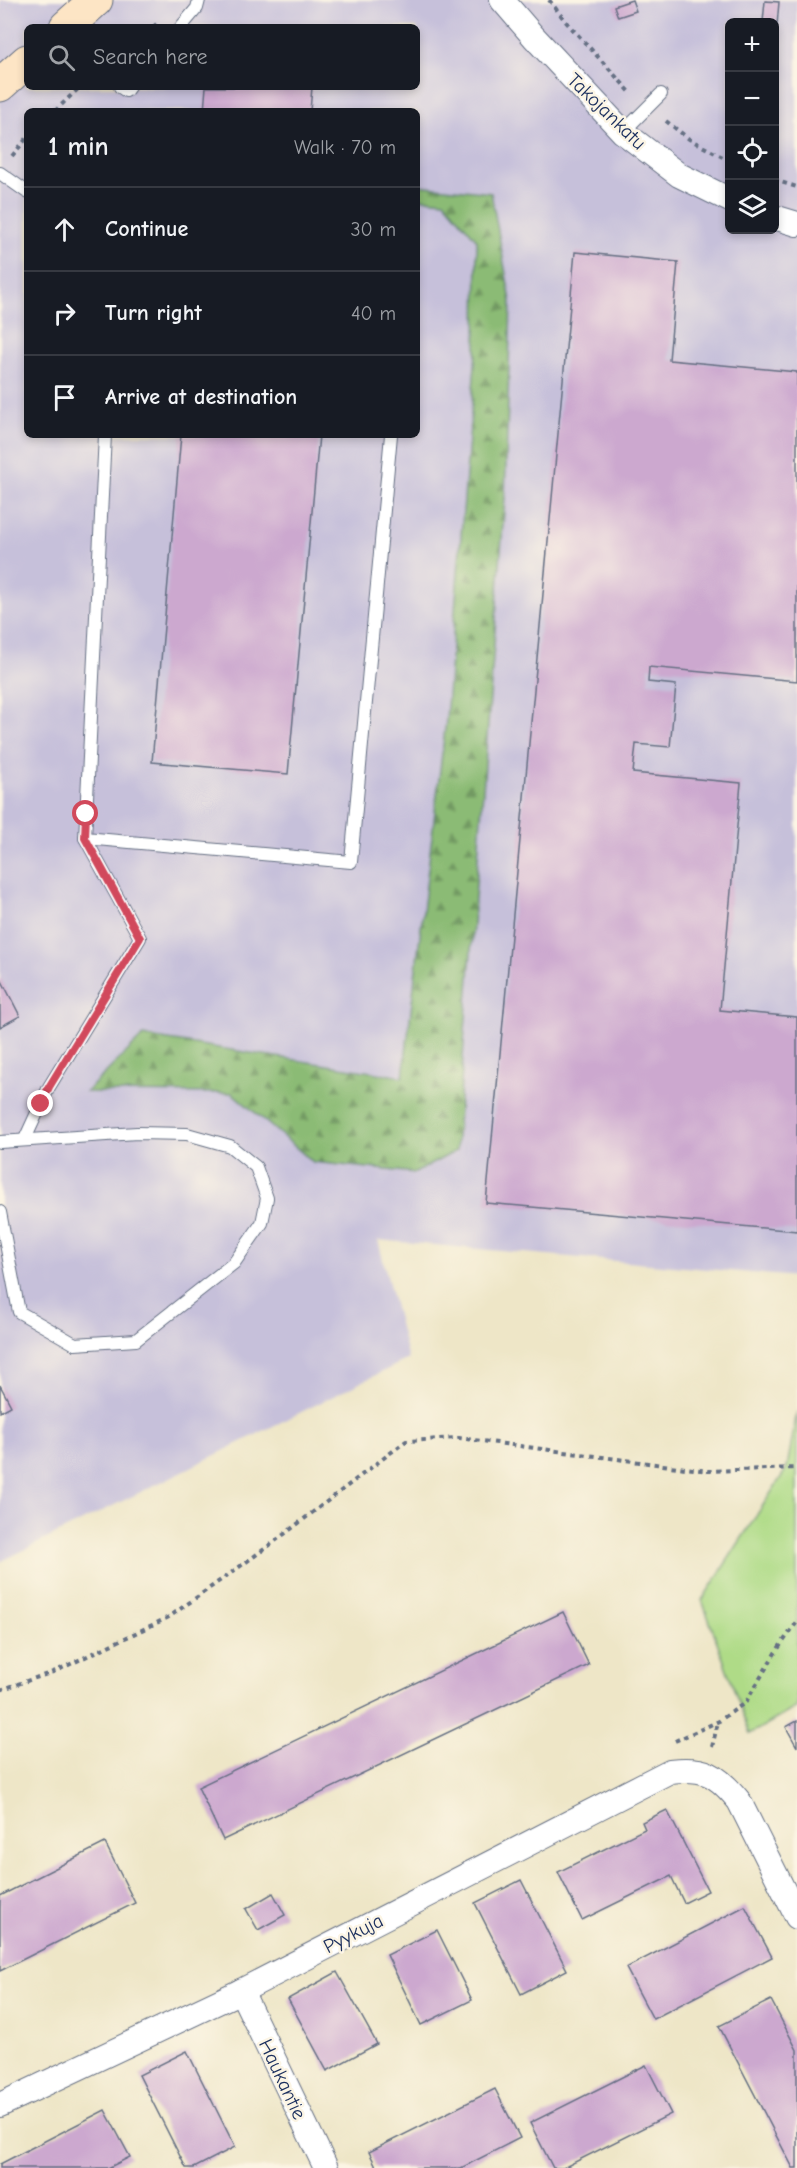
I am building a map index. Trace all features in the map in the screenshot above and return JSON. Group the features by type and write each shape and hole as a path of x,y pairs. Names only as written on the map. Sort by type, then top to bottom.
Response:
{"street":[{"path":"69,24 96,0"},
{"name":"Takojankatu","path":"502,0 623,132 679,175 725,198"},
{"path":"0,85 24,64"},
{"path":"779,219 797,225"},
{"name":"Pyykuja","path":"0,2105 241,1991 670,1771 690,1768 706,1771 726,1785 739,1801 797,1917"},
{"name":"Haukantie","path":"241,1991 326,2168"}],"lane":[{"path":"184,24 197,8 199,0"},
{"path":"623,132 660,94"},
{"path":"0,173 24,190"},
{"path":"25,1139 49,1087 140,938 85,838 105,438"},
{"path":"85,838 351,862 391,438"},
{"path":"0,1142 137,1133 187,1134 230,1146 256,1167 267,1198 262,1223 234,1263 136,1340 75,1344 19,1312 0,1212"}],"path":[{"path":"58,108 77,90"},
{"path":"779,182 797,187"},
{"path":"0,1690 56,1671 169,1617 270,1545 406,1441 459,1438 708,1471 797,1468"},
{"path":"718,1721 746,1702 775,1653 797,1622"}],"shaded area":[{"path":"0,0 797,0 797,1277 378,1240 408,1359 0,1562"}],"green space":[{"path":"420,185 491,193 511,301 505,498 456,1151 415,1173 313,1162 232,1093 86,1092 143,1036 403,1077 446,720 476,352 477,240 444,201 420,198"},
{"path":"797,1411 797,1707 750,1734 702,1600 787,1468"}],"building":[{"path":"632,0 636,11 618,17 614,6"},
{"path":"765,1 779,2 778,18 763,18"},
{"path":"206,90 312,90 310,108 204,108"},
{"path":"575,252 678,262 669,360 797,372 797,681 649,667 648,682 676,685 670,747 636,744 633,773 741,783 720,1010 797,1017 797,1231 486,1203"},
{"path":"181,438 319,438 288,774 152,762"},
{"path":"0,977 20,1016 0,1027"},
{"path":"0,1385 11,1406 0,1412"},
{"path":"563,1612 589,1665 223,1840 198,1787"},
{"path":"797,1721 797,1747 786,1727"},
{"path":"667,1810 708,1891 684,1903 671,1876 582,1920 558,1872 645,1829 642,1822"},
{"path":"105,1843 135,1903 0,1971 0,1896"},
{"path":"521,1880 567,1970 521,1994 475,1903"},
{"path":"273,1893 285,1915 258,1930 246,1909"},
{"path":"745,1906 772,1957 653,2019 626,1968"},
{"path":"437,1930 472,2000 421,2025 387,1955"},
{"path":"337,1972 377,2044 327,2071 288,1999"},
{"path":"771,2000 797,2050 797,2168 793,2168 719,2026"},
{"path":"187,2051 235,2147 194,2168 186,2168 139,2075"},
{"path":"646,2065 671,2114 563,2168 553,2168 530,2123"},
{"path":"495,2089 520,2138 461,2168 377,2168 369,2152"},
{"path":"105,2110 130,2157 108,2168 0,2168 0,2164"}],"route":[{"path":"41,1104 49,1087 140,938 85,838 86,814"}]}
